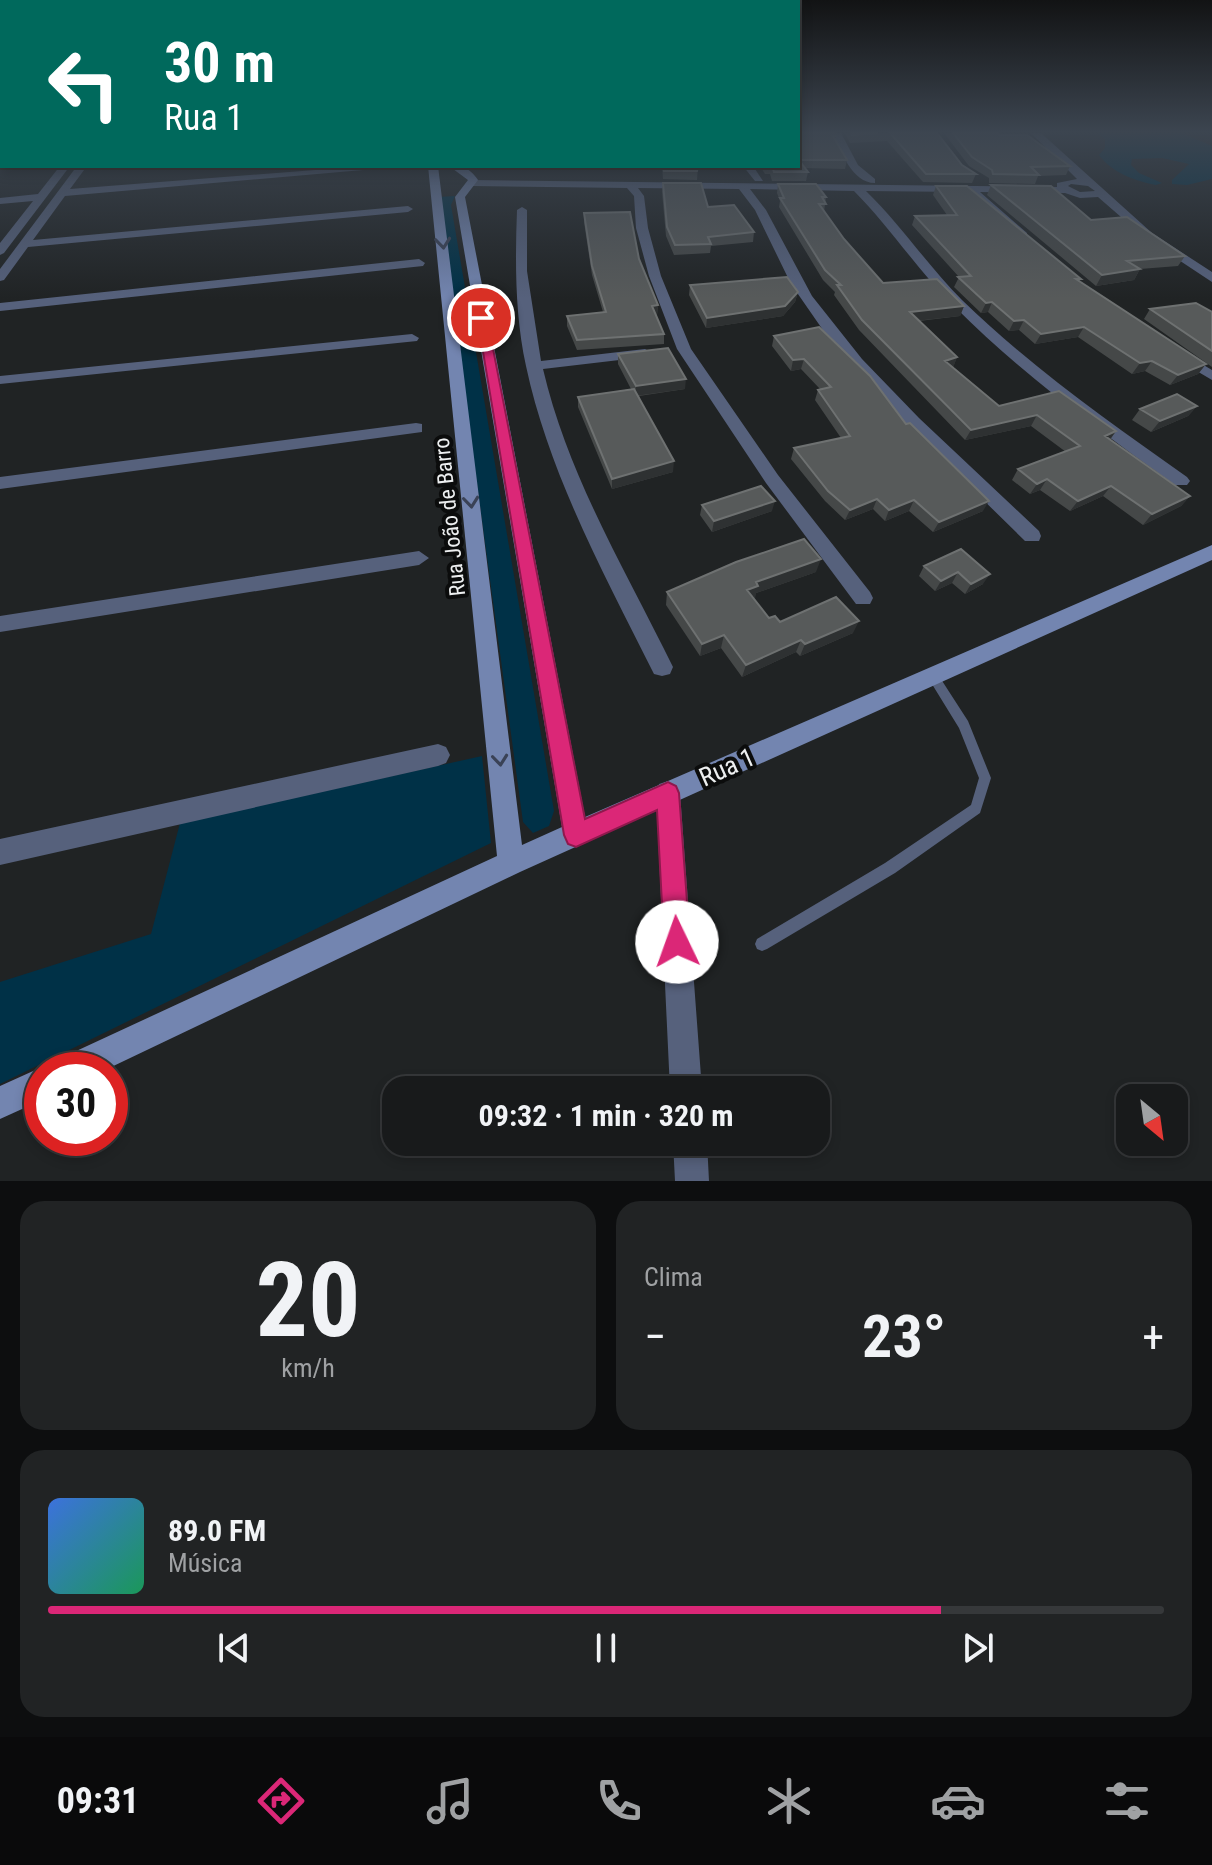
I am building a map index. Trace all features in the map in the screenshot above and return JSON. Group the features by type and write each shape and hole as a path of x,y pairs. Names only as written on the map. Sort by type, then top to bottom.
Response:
{"street":[{"path":"2,247 47,188"},
{"path":"0,277 66,188"},
{"path":"63,193 125,188"},
{"name":"Rua João de Barro","path":"436,188 511,863"},
{"path":"437,193 444,188"},
{"path":"461,188 462,212 576,835"},
{"path":"634,188 653,188"},
{"path":"758,188 769,233 800,286 835,334 925,433 1032,536"},
{"path":"858,188 912,254 996,338 1095,420 1181,481"},
{"path":"872,188 874,204"},
{"path":"969,188 991,204 1030,242"},
{"path":"982,188 991,204"},
{"path":"1083,188 1212,278"},
{"path":"1096,195 1099,188"},
{"path":"640,189 642,228 655,276 669,351 863,598"},
{"path":"0,201 37,200"},
{"path":"37,200 36,211 49,210"},
{"path":"25,244 408,209"},
{"path":"522,210 519,282 533,366 549,425 577,496 662,667"},
{"path":"26,217 35,220 37,227"},
{"path":"0,307 419,263"},
{"path":"0,380 412,338"},
{"path":"1160,342 1212,376"},
{"path":"533,366 669,351"},
{"path":"0,483 416,428"},
{"name":"Rua 1","path":"108,1052 511,863 1212,552"},
{"path":"0,624 419,558"},
{"path":"0,852 438,755"},
{"path":"668,793 685,1076"},
{"path":"0,1103 24,1092"},
{"path":"691,1156 692,1181"}],"lane":[{"path":"762,944 890,868 976,809 985,778 964,725 933,676"}],"shaded area":[{"path":"455,196 451,205 554,811 549,826 533,833 523,822 438,197"},
{"path":"482,756 491,843 65,1052 24,1052 24,1072 0,1084 0,982 151,934 180,823"}],"building":[{"path":"663,188 702,188 708,207 734,205 754,232 708,237 711,244 675,245 667,227"},
{"path":"780,188 819,188 826,197 822,197 826,204 819,204 844,239 883,283 937,279 964,306 910,312 957,357 945,361 999,406 1059,391 1116,431 1105,436 1190,496 1152,514 1111,486 1078,501 1047,479 1037,484 1018,469 1080,446 1037,415 971,430 862,320 837,285 841,285 825,270 780,198 784,198"},
{"path":"938,188 970,188 1081,279 1076,279 1206,364 1178,375 1152,361 1140,363 1084,327 1041,334 1024,320 1014,321 992,302 986,303 958,277 971,276 915,216 957,215"},
{"path":"995,188 1053,188 1091,220 1127,217 1185,256 1127,261 1140,269 1102,275"},
{"path":"630,212 639,259 658,305 652,306 664,334 577,340 567,316 606,312 592,266 584,213"},
{"path":"787,277 798,292 785,306 707,318 690,285"},
{"path":"1196,303 1212,312 1212,351 1150,309"},
{"path":"819,327 870,376 906,424 910,423 989,501 939,522 914,500 889,510 877,499 850,510 828,491 794,448 850,436 818,390 831,387 804,359 793,360 774,336"},
{"path":"668,348 686,379 636,386 618,354"},
{"path":"634,389 674,461 612,479 578,397"},
{"path":"1177,394 1197,406 1160,421 1140,409"},
{"path":"761,486 775,501 714,521 702,505"},
{"path":"804,539 821,559 756,582 758,586 747,590 769,618 775,616 780,622 836,597 859,621 805,644 801,640 746,665 724,635 702,644 667,592 736,562"},
{"path":"961,549 990,574 971,584 958,572 941,581 924,566"}],"route":[{"path":"481,318 576,835 668,793 677,942"}]}
